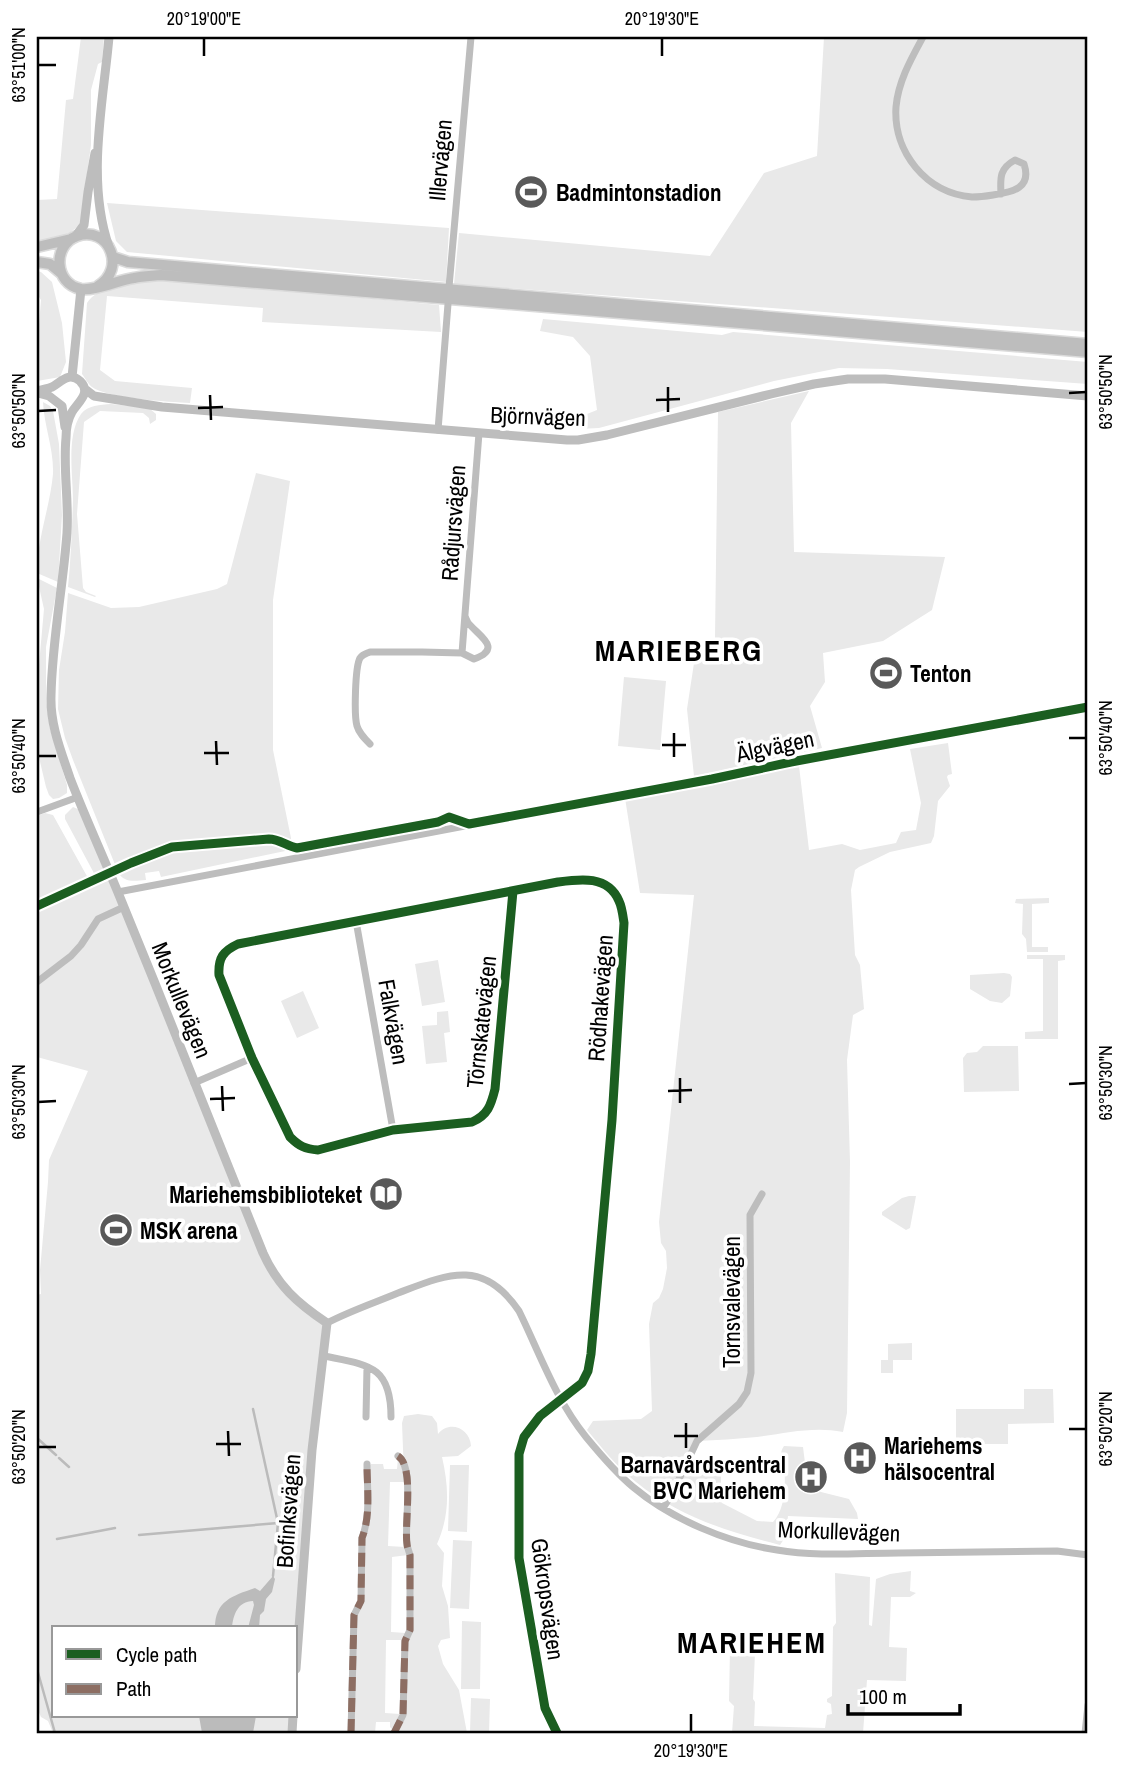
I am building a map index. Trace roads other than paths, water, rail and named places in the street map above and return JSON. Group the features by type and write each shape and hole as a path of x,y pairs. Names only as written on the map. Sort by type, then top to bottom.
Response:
{"highway":[{"path":"37,247 85,235 97,237 122,261 1088,344"},
{"path":"62,274 59,267 60,255 73,238"},
{"path":"98,286 106,281 111,272 112,254"},
{"path":"37,262 50,264 68,282 81,289 134,278 178,276 1088,352"}],"street":[{"path":"109,37 98,145 99,200 112,254"},
{"name":"Illervägen","path":"449,286 471,37"},
{"path":"923,37 904,74 898,93 896,109 902,144 921,175 941,187 972,197 1001,194 1014,191 1022,185 1027,173 1024,164 1015,160 1005,165 1001,194"},
{"path":"73,238 84,225 91,172 98,145"},
{"path":"72,377 81,289"},
{"path":"438,430 448,304"},
{"name":"Björnvägen","path":"37,392 72,377 94,396 197,411 578,440 836,380 885,379 1088,396"},
{"path":"57,384 54,391 64,414 66,436"},
{"path":"80,404 85,389"},
{"name":"Björnvägen","path":"37,392 49,396 67,408 106,398"},
{"name":"Morkullevägen","path":"80,404 72,413 66,436 67,528 52,671 52,718 58,744 78,797 269,1268 281,1285 297,1302 327,1323 351,1311 439,1278 455,1275 480,1277 499,1286 519,1311 561,1400 585,1436 612,1466 633,1487 663,1508 697,1526 740,1543 778,1551 821,1554 1058,1552 1088,1555"},
{"name":"Rådjursvägen","path":"462,653 479,433"},
{"path":"369,744 356,724 360,659 370,652 462,653 474,659 483,656 487,648 486,641 468,625 465,616"},
{"name":"Älgvägen","path":"118,892 1088,707"},
{"path":"37,812 78,797"},
{"name":"Rödhakevägen","path":"252,1058 219,975 218,965 222,957 228,949 238,944 584,879 602,883 618,898 624,923 612,1120 591,1354 588,1371 582,1383 561,1400"},
{"name":"Törnskatevägen","path":"252,1058 290,1137 299,1146 307,1149 318,1150 393,1130 472,1122 480,1118 488,1111 495,1089 513,891"},
{"path":"37,982 71,956 98,919 124,907"},
{"name":"Falkvägen","path":"356,921 393,1130"},
{"path":"194,1083 252,1058"},
{"name":"Tornsvalevägen","path":"663,1508 697,1441 739,1404 747,1392 751,1373 750,1215 762,1194"},
{"name":"Bofinksvägen","path":"298,1642 312,1450 327,1323"},
{"path":"324,1356 374,1370 390,1393 391,1417"},
{"path":"366,1417 367,1367"},
{"name":"Gökropsvägen","path":"557,1733 545,1708 519,1558 519,1464 520,1445 524,1437 540,1416 561,1400"},
{"path":"394,1733 403,1715 405,1641 410,1630 407,1479 404,1461 398,1456"},
{"path":"351,1733 354,1615 361,1601 362,1538 367,1515 367,1464"},
{"path":"1085,1733 1088,1705"}],"waterway":[{"path":"253,1409 278,1523 273,1576"},
{"path":"37,1438 56,1455"},
{"path":"59,1458 69,1467"},
{"path":"139,1535 278,1523"},
{"path":"57,1539 115,1528"},
{"path":"37,1669 55,1733"}],"place":[{"name":"Badmintonstadion","path":"531,192"},
{"name":"Tenton","path":"886,673"},
{"name":"Mariehemsbiblioteket","path":"386,1194"},
{"name":"MSK arena","path":"116,1230"},
{"name":"Mariehems hälsocentral","path":"860,1458"},
{"name":"Barnavårdscentral BVC Mariehem","path":"811,1477"}],"district":[{"name":"MARIEBERG","path":"679,650"},
{"name":"MARIEHEM","path":"752,1642"}]}
